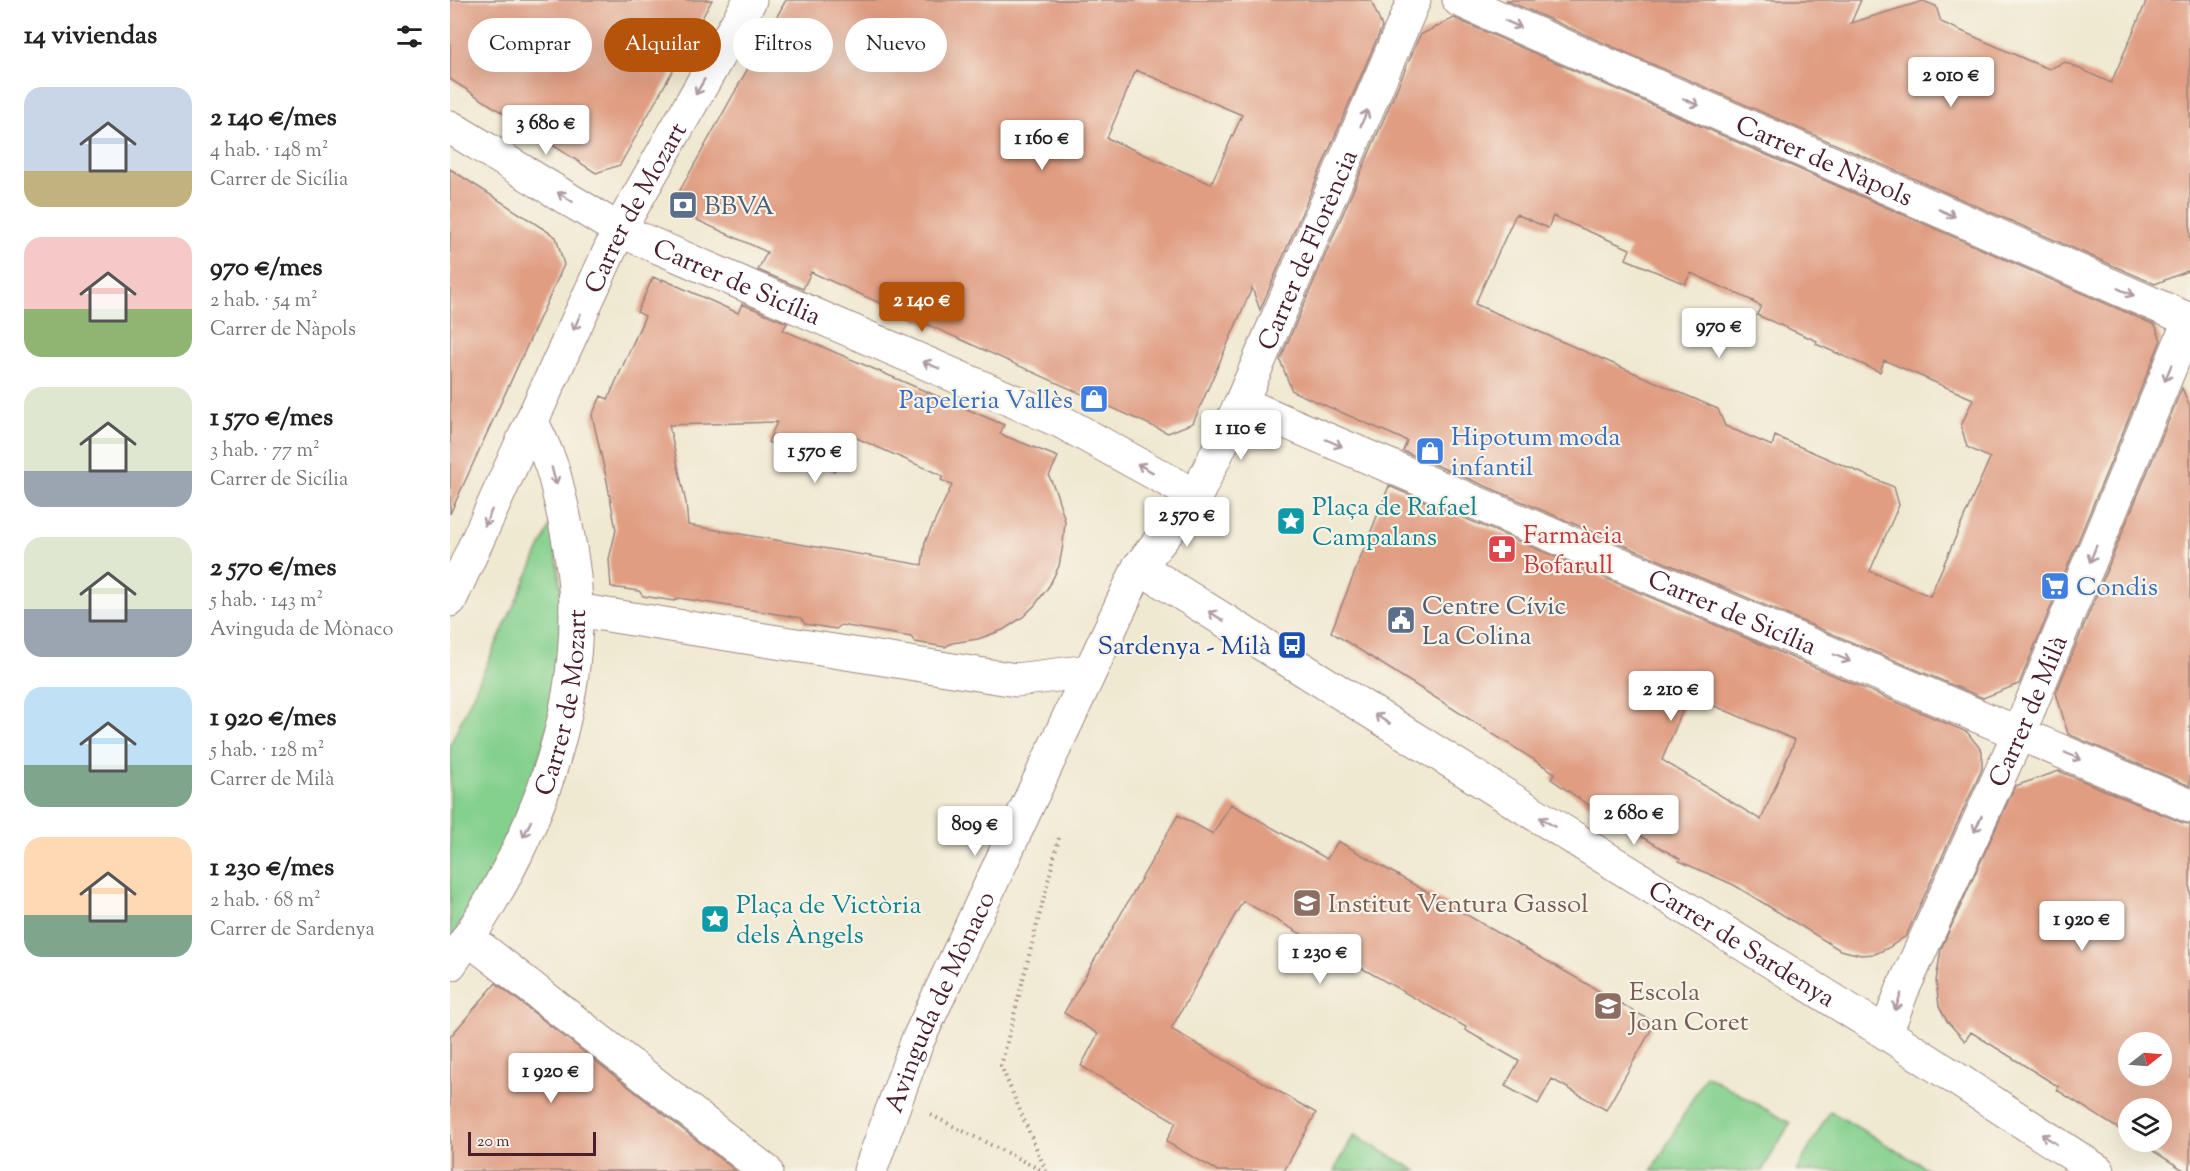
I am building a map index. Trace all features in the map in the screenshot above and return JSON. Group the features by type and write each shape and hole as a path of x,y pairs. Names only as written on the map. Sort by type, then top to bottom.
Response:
{"street":[{"name":"Carrer de Mozart","path":"450,600 619,230 750,0"},
{"name":"Carrer de Florència","path":"1196,496 1241,403 1414,0"},
{"name":"Carrer de Nàpols","path":"1459,0 2190,320"},
{"name":"Carrer de Sicília","path":"450,127 619,230 1062,423 1196,496"},
{"name":"Carrer de Milà","path":"1886,1034 1902,991 2019,733 2190,320"},
{"name":"Carrer de Sicília","path":"1241,403 2190,806"},
{"name":"Carrer de Mozart","path":"459,951 506,873 537,808 556,752 573,667 576,610 570,539 552,468 532,422"},
{"name":"Avinguda de Mònaco","path":"870,1171 917,1042 1139,567 1196,496"},
{"name":"Carrer de Sardenya","path":"1139,567 1886,1034 2098,1171"},
{"path":"576,610 1016,680 1090,671"},
{"path":"459,951 766,1171"}],"path":[{"path":"1044,1171 1001,1066 1060,834"},
{"path":"897,1097 1044,1171"}],"green space":[{"path":"552,522 562,618 559,670 549,722 535,773 509,837 450,941 450,745"},
{"path":"1706,1075 1790,1123 1762,1171 1652,1171"},
{"path":"1830,1111 1928,1169 1927,1171 1796,1171"},
{"path":"1354,1135 1417,1171 1334,1171"}],"building":[{"path":"450,0 712,0 702,18 604,18 604,72 672,72 620,165 596,173 450,79"},
{"path":"786,0 1371,0 1382,27 1260,310 1252,288 1193,423 1168,433 811,272 803,289 758,270 767,252 688,216 679,192 746,72 833,72 833,18 776,18","holes":["1136,70 1242,115 1211,184 1107,138"]},
{"path":"1506,0 1861,0 1851,23 1923,1 1936,6 1941,22 2027,60 2049,69 2065,62 2111,83 2147,0 2190,0 2190,270 2155,284"},
{"path":"1454,18 2155,325 2161,340 2019,684 1983,698 1403,451 1407,441 1292,391 1280,360 1420,35","holes":["1516,214 1548,228 1553,216 1630,249 1626,259 1685,284 1691,273 1753,301 1761,306 1757,315 1880,372 1884,360 1973,399 1961,426 1967,447 1990,458 1930,596 1870,571 1899,505 1894,487 1775,436 1772,446 1725,426 1718,409 1475,304"]},
{"path":"450,169 556,237 564,265 450,514"},
{"path":"653,277 738,313 742,304 787,323 783,330 1004,425 1000,434 1058,457 1049,476 1065,521 1059,566 1049,586 1023,617 1003,630 978,639 952,643 945,647 915,642 911,637 841,625 836,629 805,624 801,618 679,598 674,601 643,596 639,591 611,587 609,559 616,530 592,415 601,396 608,399 645,316 637,312","holes":["777,422 768,442 834,471 850,435 943,476 941,480 952,485 925,542 922,565 688,525 686,503 669,425"]},
{"path":"2182,388 2190,407 2190,786 2068,734 2056,693"},
{"path":"1389,486 1967,732 1982,751 1982,769 1906,936 1875,954 1861,955 1840,950 1734,885 1679,861 1680,859 1596,810 1551,779 1555,773 1331,632","holes":["1689,695 1795,740 1761,820 1662,760"]},
{"path":"2059,771 2190,824 2190,1171 2185,1171 2155,1152 2172,1152 2172,1098 2118,1098 2118,1129 2057,1090 2059,1087 1971,1032 1965,1041 1947,1021 1939,1006 1936,981 1941,949 2015,786"},
{"path":"1231,804 1327,859 1338,841 1655,1023 1606,1110 1552,1079 1538,1104 1505,1086 1519,1061 1465,1030 1466,1027 1243,901 1171,1029 1316,1113 1284,1171 1218,1171 1166,1142 1176,1122 1081,1066 1098,1034 1064,1013 1178,815 1213,834"},
{"path":"496,983 736,1171 450,1171 450,1037"}],"place":[{"name":"BBVA","path":"683,205"},
{"name":"Papeleria Vallès","path":"1094,399"},
{"name":"Hipotum moda infantil","path":"1430,451"},
{"name":"Plaça de Rafael Campalans","path":"1291,521"},
{"name":"Farmàcia Bofarull","path":"1502,549"},
{"name":"Condis","path":"2055,586"},
{"name":"Centre Cívic La Colina","path":"1401,620"},
{"name":"Sardenya - Milà","path":"1292,645"},
{"name":"Institut Ventura Gassol","path":"1307,903"},
{"name":"Plaça de Victòria dels Àngels","path":"715,919"},
{"name":"Escola Joan Coret","path":"1608,1006"}]}
